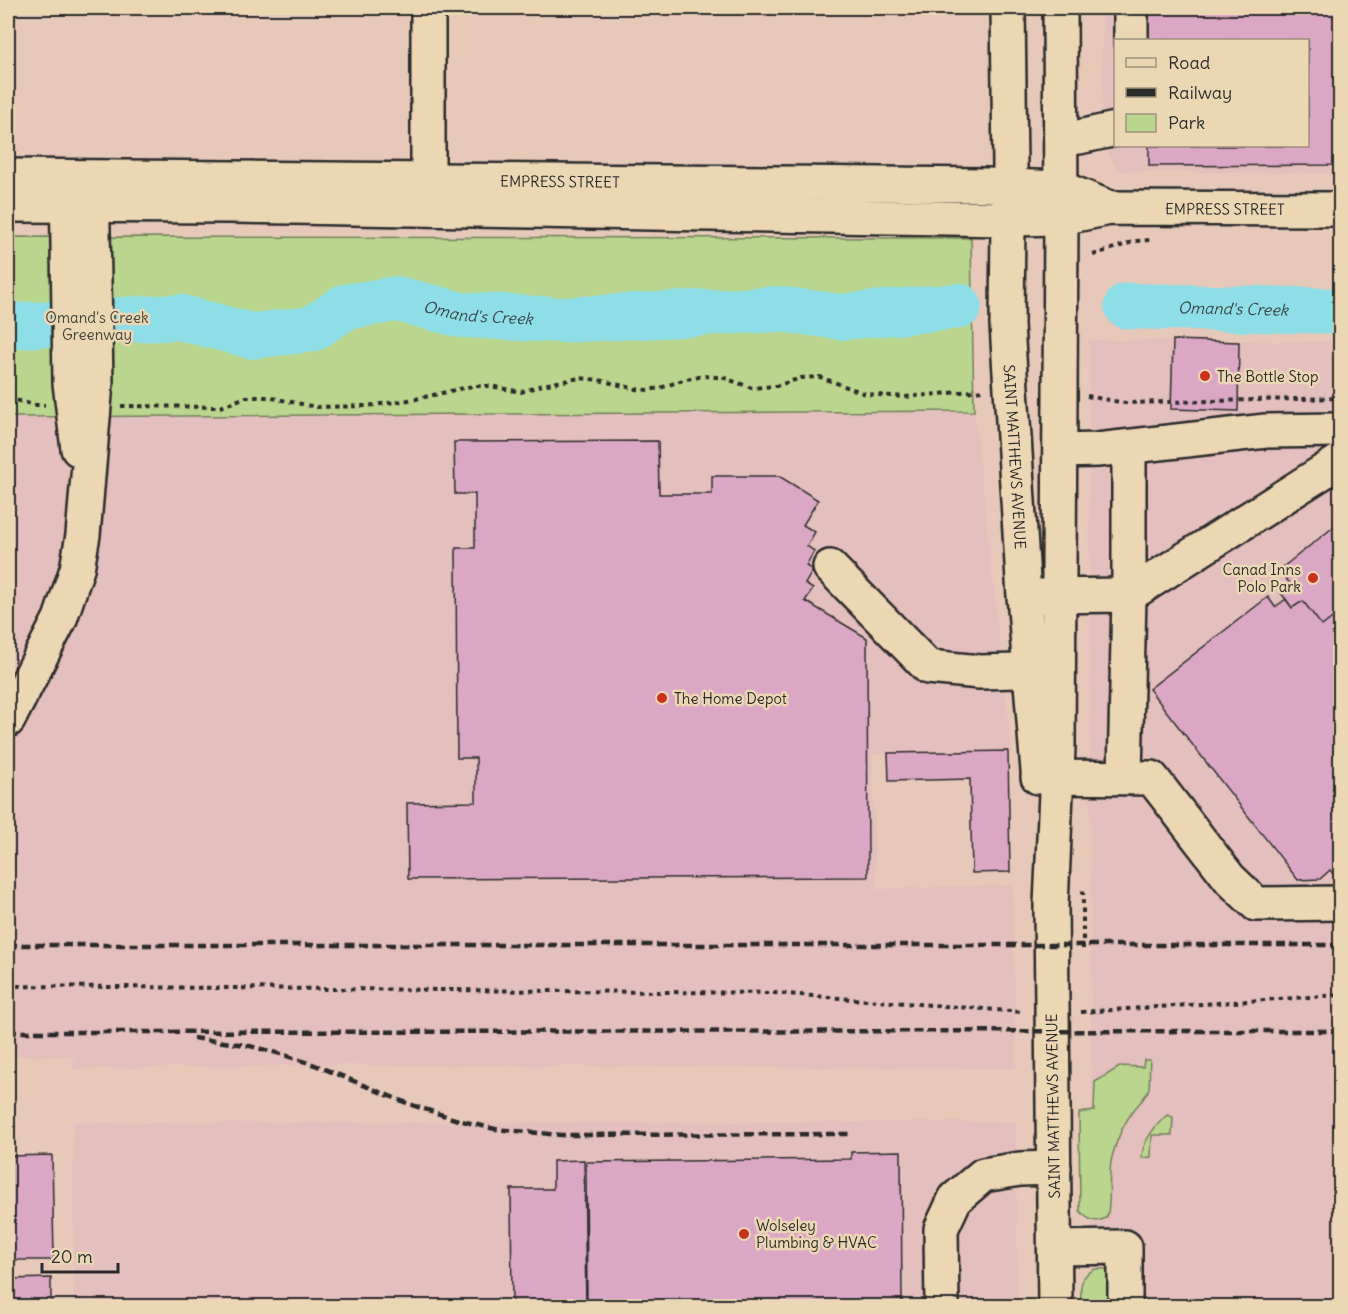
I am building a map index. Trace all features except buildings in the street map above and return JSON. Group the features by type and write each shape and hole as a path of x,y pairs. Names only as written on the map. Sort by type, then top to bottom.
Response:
{"main road":[{"path":"428,8 428,194"},
{"name":"SAINT MATTHEWS AVENUE","path":"1008,8 1007,325 1024,596 1044,670"},
{"name":"SAINT MATTHEWS AVENUE","path":"1055,1306 1051,904 1044,670 1059,596 1060,8"},
{"path":"1131,8 1131,39"},
{"path":"1060,137 1078,137 1114,129"},
{"name":"EMPRESS STREET","path":"8,176 80,191 428,194 1009,186 1061,203 1110,208 1341,209"},
{"path":"8,720 60,619 77,569 86,501 80,191"},
{"name":"EMPRESS STREET","path":"8,205 80,191"},
{"name":"EMPRESS STREET","path":"428,194 1008,219 1061,203"},
{"path":"1061,451 1130,447 1266,431 1341,430"},
{"path":"1125,777 1130,447"},
{"path":"1024,596 1129,595 1341,461"},
{"path":"830,567 928,668 980,672 1044,670"},
{"path":"1047,777 1152,778 1230,879 1256,904 1341,903"},
{"path":"942,1306 942,1228 955,1199 983,1175 1020,1169 1054,1168"},
{"path":"1055,1248 1125,1247 1125,1306"}],"path":[{"path":"8,398 34,405 83,394 132,407 220,406 246,398 268,398 316,406 366,406 416,399 472,386 490,386 521,392 542,385 580,378 648,390 705,376 725,378 752,388 776,386 801,378 820,377 866,394 905,397 987,389"},
{"path":"1082,395 1125,403 1341,398"},
{"path":"8,986 774,993 1052,1014 1341,995"}],"shaded area":[{"path":"1102,8 1340,8 1340,173 1117,171 1103,143"},
{"path":"1089,340 1340,342 1340,1306 1092,1306"},
{"path":"780,409 974,411 1012,751 872,754 876,889 1013,885 1016,1068 315,1065 73,1069 73,1056 8,1056 8,416"},
{"path":"1016,1122 1017,1306 74,1306 73,1123"}],"green space":[{"name":"Omand's Creek Greenway","path":"8,237 971,238 974,411 8,417"},
{"path":"1144,1060 1150,1060 1149,1088 1126,1121 1114,1151 1107,1217 1093,1220 1080,1211 1079,1113 1094,1111 1095,1082 1121,1066 1143,1067"},
{"path":"1167,1115 1173,1117 1172,1135 1152,1135 1151,1157 1142,1158 1147,1140"},
{"path":"1096,1269 1115,1271 1119,1306 1081,1306 1083,1279"}],"waterway":[{"name":"Omand's Creek","path":"8,326 179,317 252,336 312,329 345,307 397,299 462,315 560,320 778,309 842,317 959,306"},
{"name":"Omand's Creek","path":"1127,306 1340,311"}],"railway":[{"path":"8,945 1340,945"},
{"path":"8,1032 1340,1031"},
{"path":"193,1038 246,1045 281,1054 315,1065 409,1104 495,1129 561,1135 851,1134"}],"place":[{"name":"The Bottle Stop","path":"1205,376"},
{"name":"Canad Inns Polo Park","path":"1313,578"},
{"name":"The Home Depot","path":"662,698"},
{"name":"Wolseley Plumbing & HVAC","path":"744,1234"}]}
